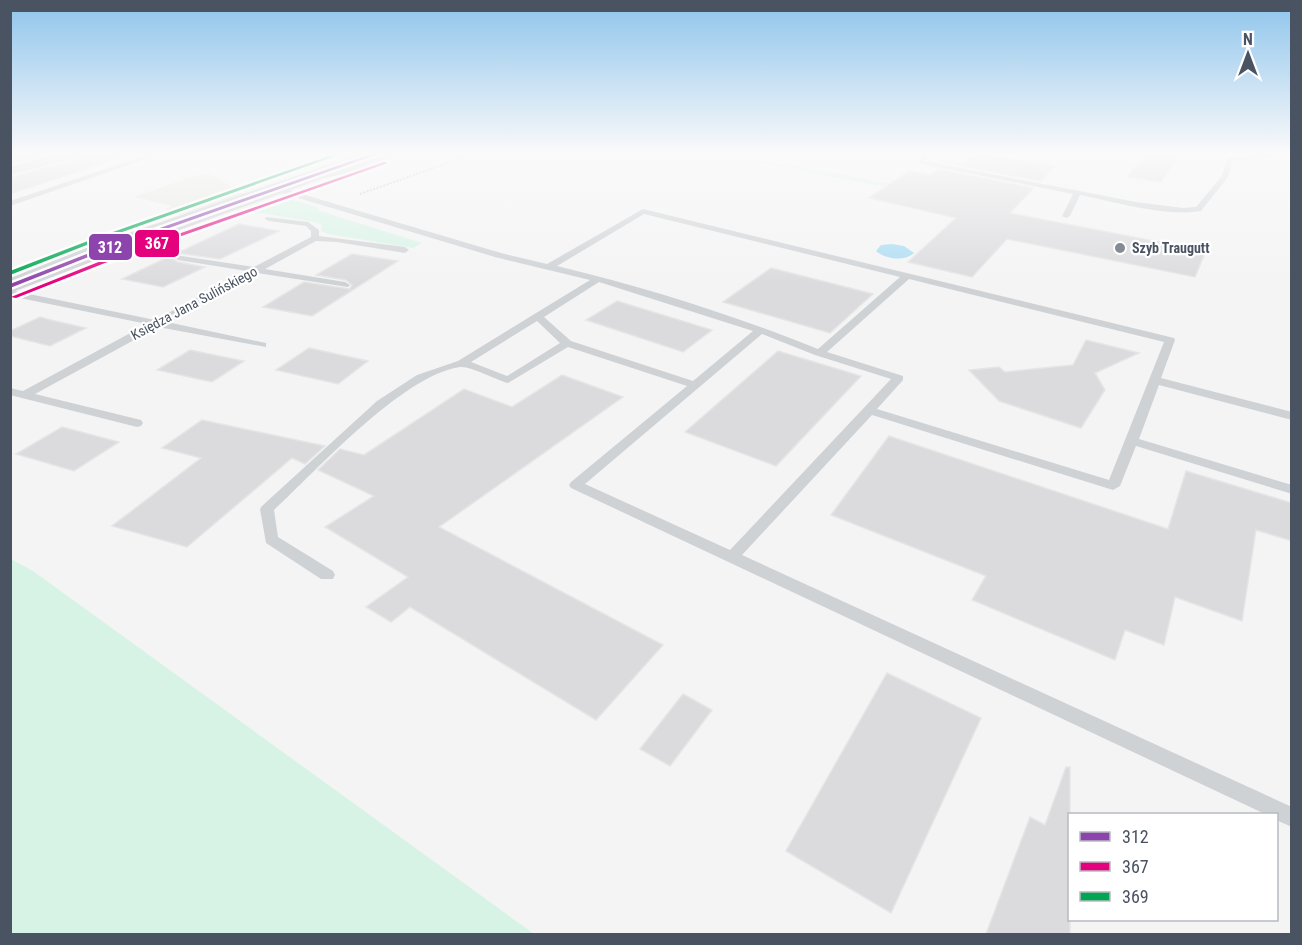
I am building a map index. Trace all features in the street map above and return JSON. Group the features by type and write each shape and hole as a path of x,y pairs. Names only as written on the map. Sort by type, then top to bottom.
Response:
{"street":[{"path":"10,285 99,251 258,196"}],"lane":[{"path":"10,204 33,196"},
{"path":"302,196 498,255 598,279 761,330 819,353 899,378 732,557"},
{"path":"1066,216 1076,196"},
{"path":"1094,196 1158,208 1198,209 1208,196"},
{"path":"549,267 643,211 1170,339 1113,486 869,410"},
{"path":"269,219 308,224 315,230 315,238 337,239 405,250"},
{"name":"Księdza Jana Sulińskiego","path":"24,395 315,238"},
{"path":"178,256 345,285"},
{"path":"819,353 908,275"},
{"path":"327,574 272,539 267,509 381,404 421,377 462,363 598,279"},
{"path":"10,293 262,345"},
{"path":"537,316 567,343 695,385"},
{"path":"761,330 576,485 1292,817"},
{"path":"462,363 508,380 567,343"},
{"path":"1155,381 1292,416"},
{"path":"10,391 137,423"},
{"path":"1132,441 1292,490"}],"shaded area":[{"path":"238,196 181,215 165,209 172,206 134,197"}],"green space":[{"path":"290,199 319,208 317,210 422,243 413,248 329,234 321,231 322,225 315,222 254,212 243,216 226,215 265,200"},
{"path":"11,559 33,571 534,934 11,934"}],"water":[{"path":"881,245 904,246 914,253 905,258 895,258 884,256 876,251"}],"building":[{"path":"872,196 1026,196 1010,213 1206,251 1195,277 1007,239 972,277 908,262 956,218 869,198"},
{"path":"239,224 279,231 220,259 177,253"},
{"path":"352,254 398,261 312,316 263,307 304,282 350,289 352,285 346,280 316,275"},
{"path":"172,255 173,259 178,262 205,267 163,287 122,279"},
{"path":"771,268 873,294 830,333 723,302"},
{"path":"617,301 712,330 683,352 586,320"},
{"path":"40,317 86,328 50,346 10,336 10,331"},
{"path":"1086,340 1139,353 1095,373 1105,390 1081,428 999,401 969,370 999,367 1005,372 1073,365"},
{"path":"309,348 368,361 338,384 276,370"},
{"path":"190,350 244,361 212,382 157,370"},
{"path":"778,351 861,376 776,466 685,432"},
{"path":"562,375 623,397 439,527 663,645 596,720 410,607 391,622 366,607 408,577 325,527 374,496 318,470 340,449 364,455 464,389 512,407"},
{"path":"202,420 325,446 305,464 292,458 187,547 112,526 201,458 162,448"},
{"path":"62,427 119,442 74,471 16,454"},
{"path":"889,436 1168,529 1186,471 1292,503 1292,541 1256,530 1242,621 1175,597 1164,645 1125,630 1115,660 972,600 986,576 831,515"},
{"path":"887,673 981,718 891,913 786,851"},
{"path":"683,694 712,710 670,766 640,749"},
{"path":"1066,767 1070,767 1068,921 1070,921 1070,934 986,934 1030,817 1045,825"}],"transit line":[{"name":"369","path":"10,273 220,196"},
{"name":"312","path":"10,286 99,251 256,196"},
{"name":"367","path":"14,297 103,262 291,196"}],"place":[{"name":"Szyb Traugutt","path":"1120,248"}]}
